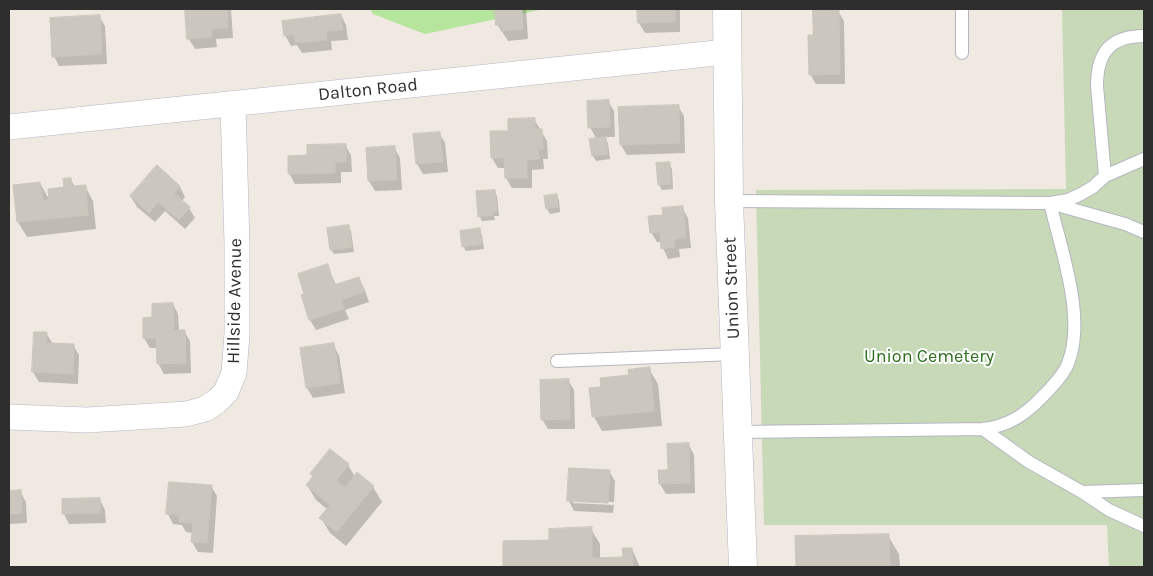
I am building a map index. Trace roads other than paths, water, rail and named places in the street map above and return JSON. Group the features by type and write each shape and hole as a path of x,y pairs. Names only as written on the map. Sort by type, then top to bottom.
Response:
{"main road":[{"name":"Union Street","path":"727,9 729,201 743,567"}],"street":[{"name":"Dalton Road","path":"9,126 726,52"},
{"name":"Hillside Avenue","path":"9,417 87,420 186,414 205,409 218,401 226,392 234,373 237,334 237,244 233,104"}],"lane":[{"path":"962,9 962,53"},
{"path":"1104,176 1097,86 1101,58 1105,51 1121,39 1144,36"},
{"path":"729,201 1050,204 1068,200 1081,194 1093,187 1104,176 1144,159"},
{"path":"1050,204 1125,224 1144,232"},
{"path":"738,432 983,429 1000,427 1010,423 1038,402 1056,383 1066,368 1072,351 1074,332 1073,304 1050,204"},
{"path":"558,361 735,354"},
{"path":"983,429 1029,462 1082,492 1109,510 1144,526"},
{"path":"1082,492 1144,490"}],"park label":[{"name":"Union Cemetery","path":"929,357"}]}
